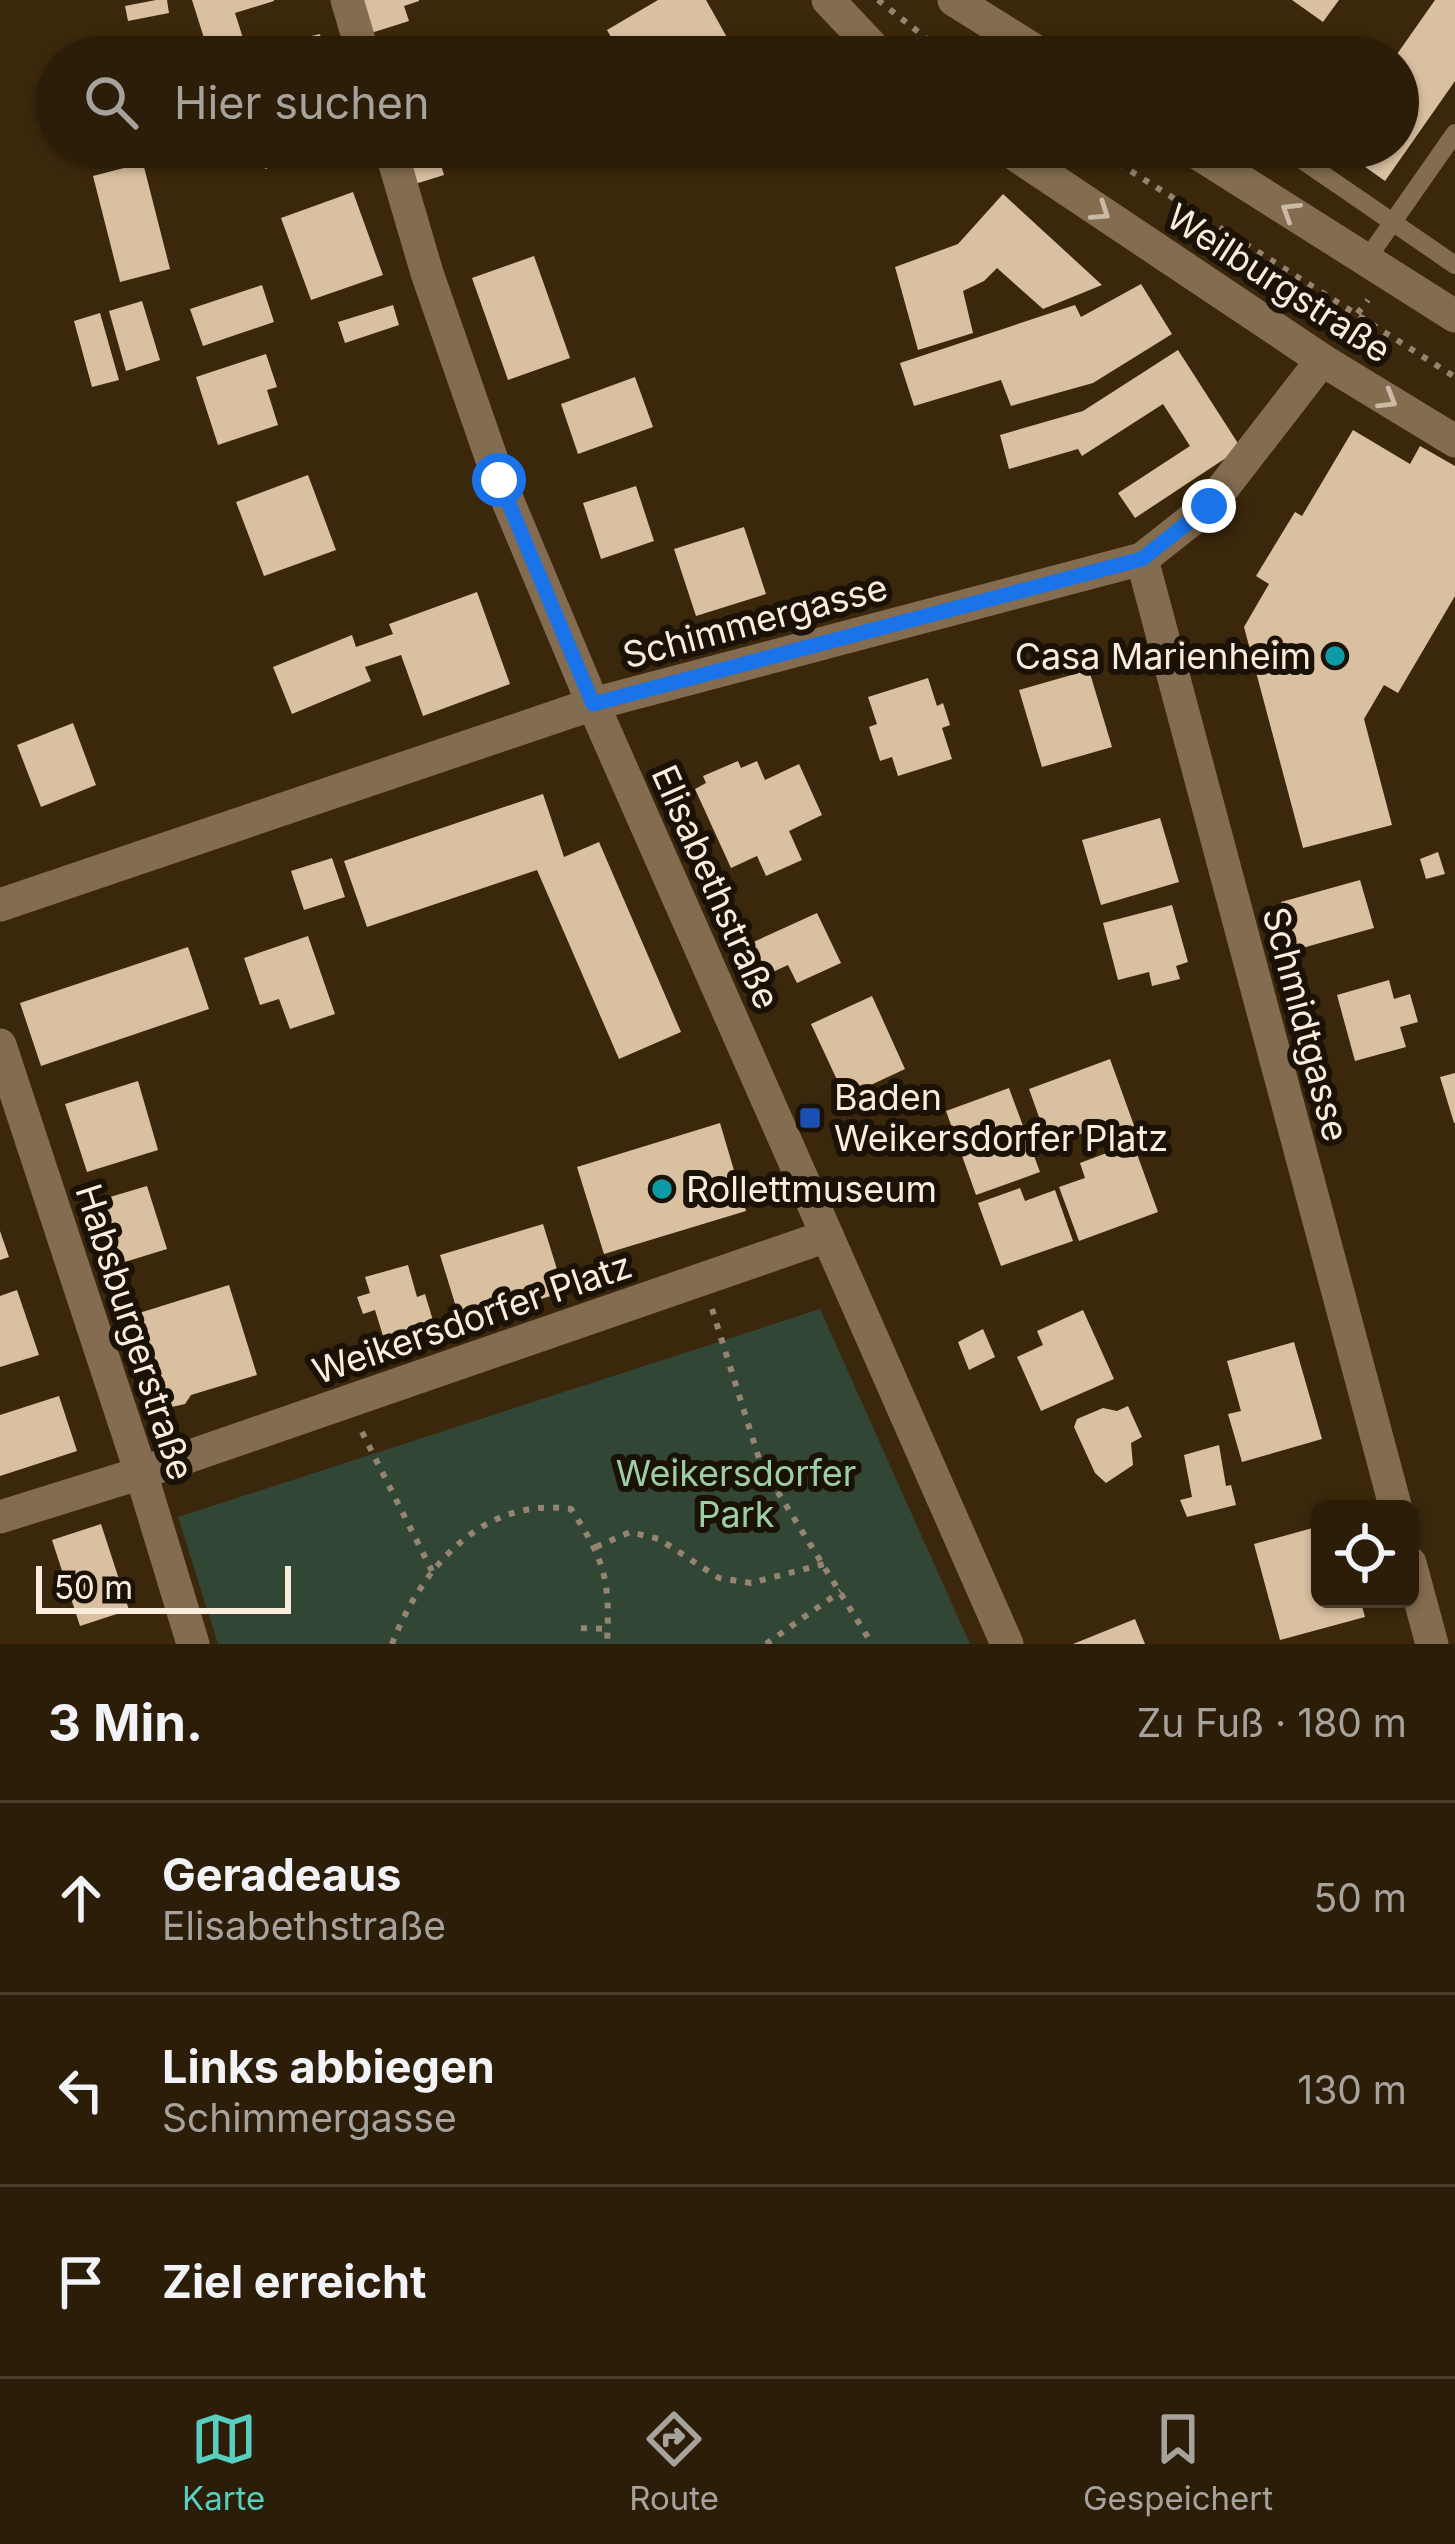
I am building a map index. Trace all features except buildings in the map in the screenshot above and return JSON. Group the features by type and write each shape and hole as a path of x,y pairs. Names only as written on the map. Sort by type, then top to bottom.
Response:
{"street":[{"path":"347,0 358,36"},
{"path":"828,0 862,36"},
{"path":"954,0 1011,36"},
{"name":"Elisabethstraße","path":"396,168 499,480 1007,1644"},
{"name":"Weilburgstraße","path":"1035,168 1322,360 1455,441"},
{"name":"Weilburgstraße","path":"1221,168 1455,316"},
{"name":"Schimmergasse","path":"0,904 593,704 1142,559 1209,506 1322,360"},
{"name":"Schmidtgasse","path":"1142,559 1394,1500"},
{"name":"Habsburgerstraße","path":"0,1045 194,1644"},
{"name":"Weikersdorfer Platz","path":"0,1516 142,1473 827,1236"},
{"path":"1419,1596 1432,1644"}],"lane":[{"path":"1378,267 1393,222 1455,133"},
{"path":"1314,168 1455,265"}],"path":[{"path":"878,0 923,36"},
{"path":"1126,168 1455,376"},
{"path":"1322,360 1357,314 1378,267"},
{"path":"702,1279 761,1465 872,1644"},
{"path":"347,1402 432,1571"},
{"path":"392,1644 407,1606 457,1543 501,1517 542,1505 571,1509 596,1547 609,1587 608,1644"},
{"path":"596,1547 630,1532 645,1535 659,1539 718,1578 751,1583 824,1564"},
{"path":"766,1644 841,1591"},
{"path":"581,1628 608,1629"}],"green space":[{"name":"Weikersdorfer Park","path":"820,1309 970,1644 218,1644 178,1517"}],"place":[{"name":"Casa Marienheim","path":"1335,656"},
{"name":"Baden Weikersdorfer Platz","path":"810,1118"},
{"name":"Rollettmuseum","path":"662,1189"}],"route":[{"path":"499,480 593,704 1142,559 1209,506"}]}
